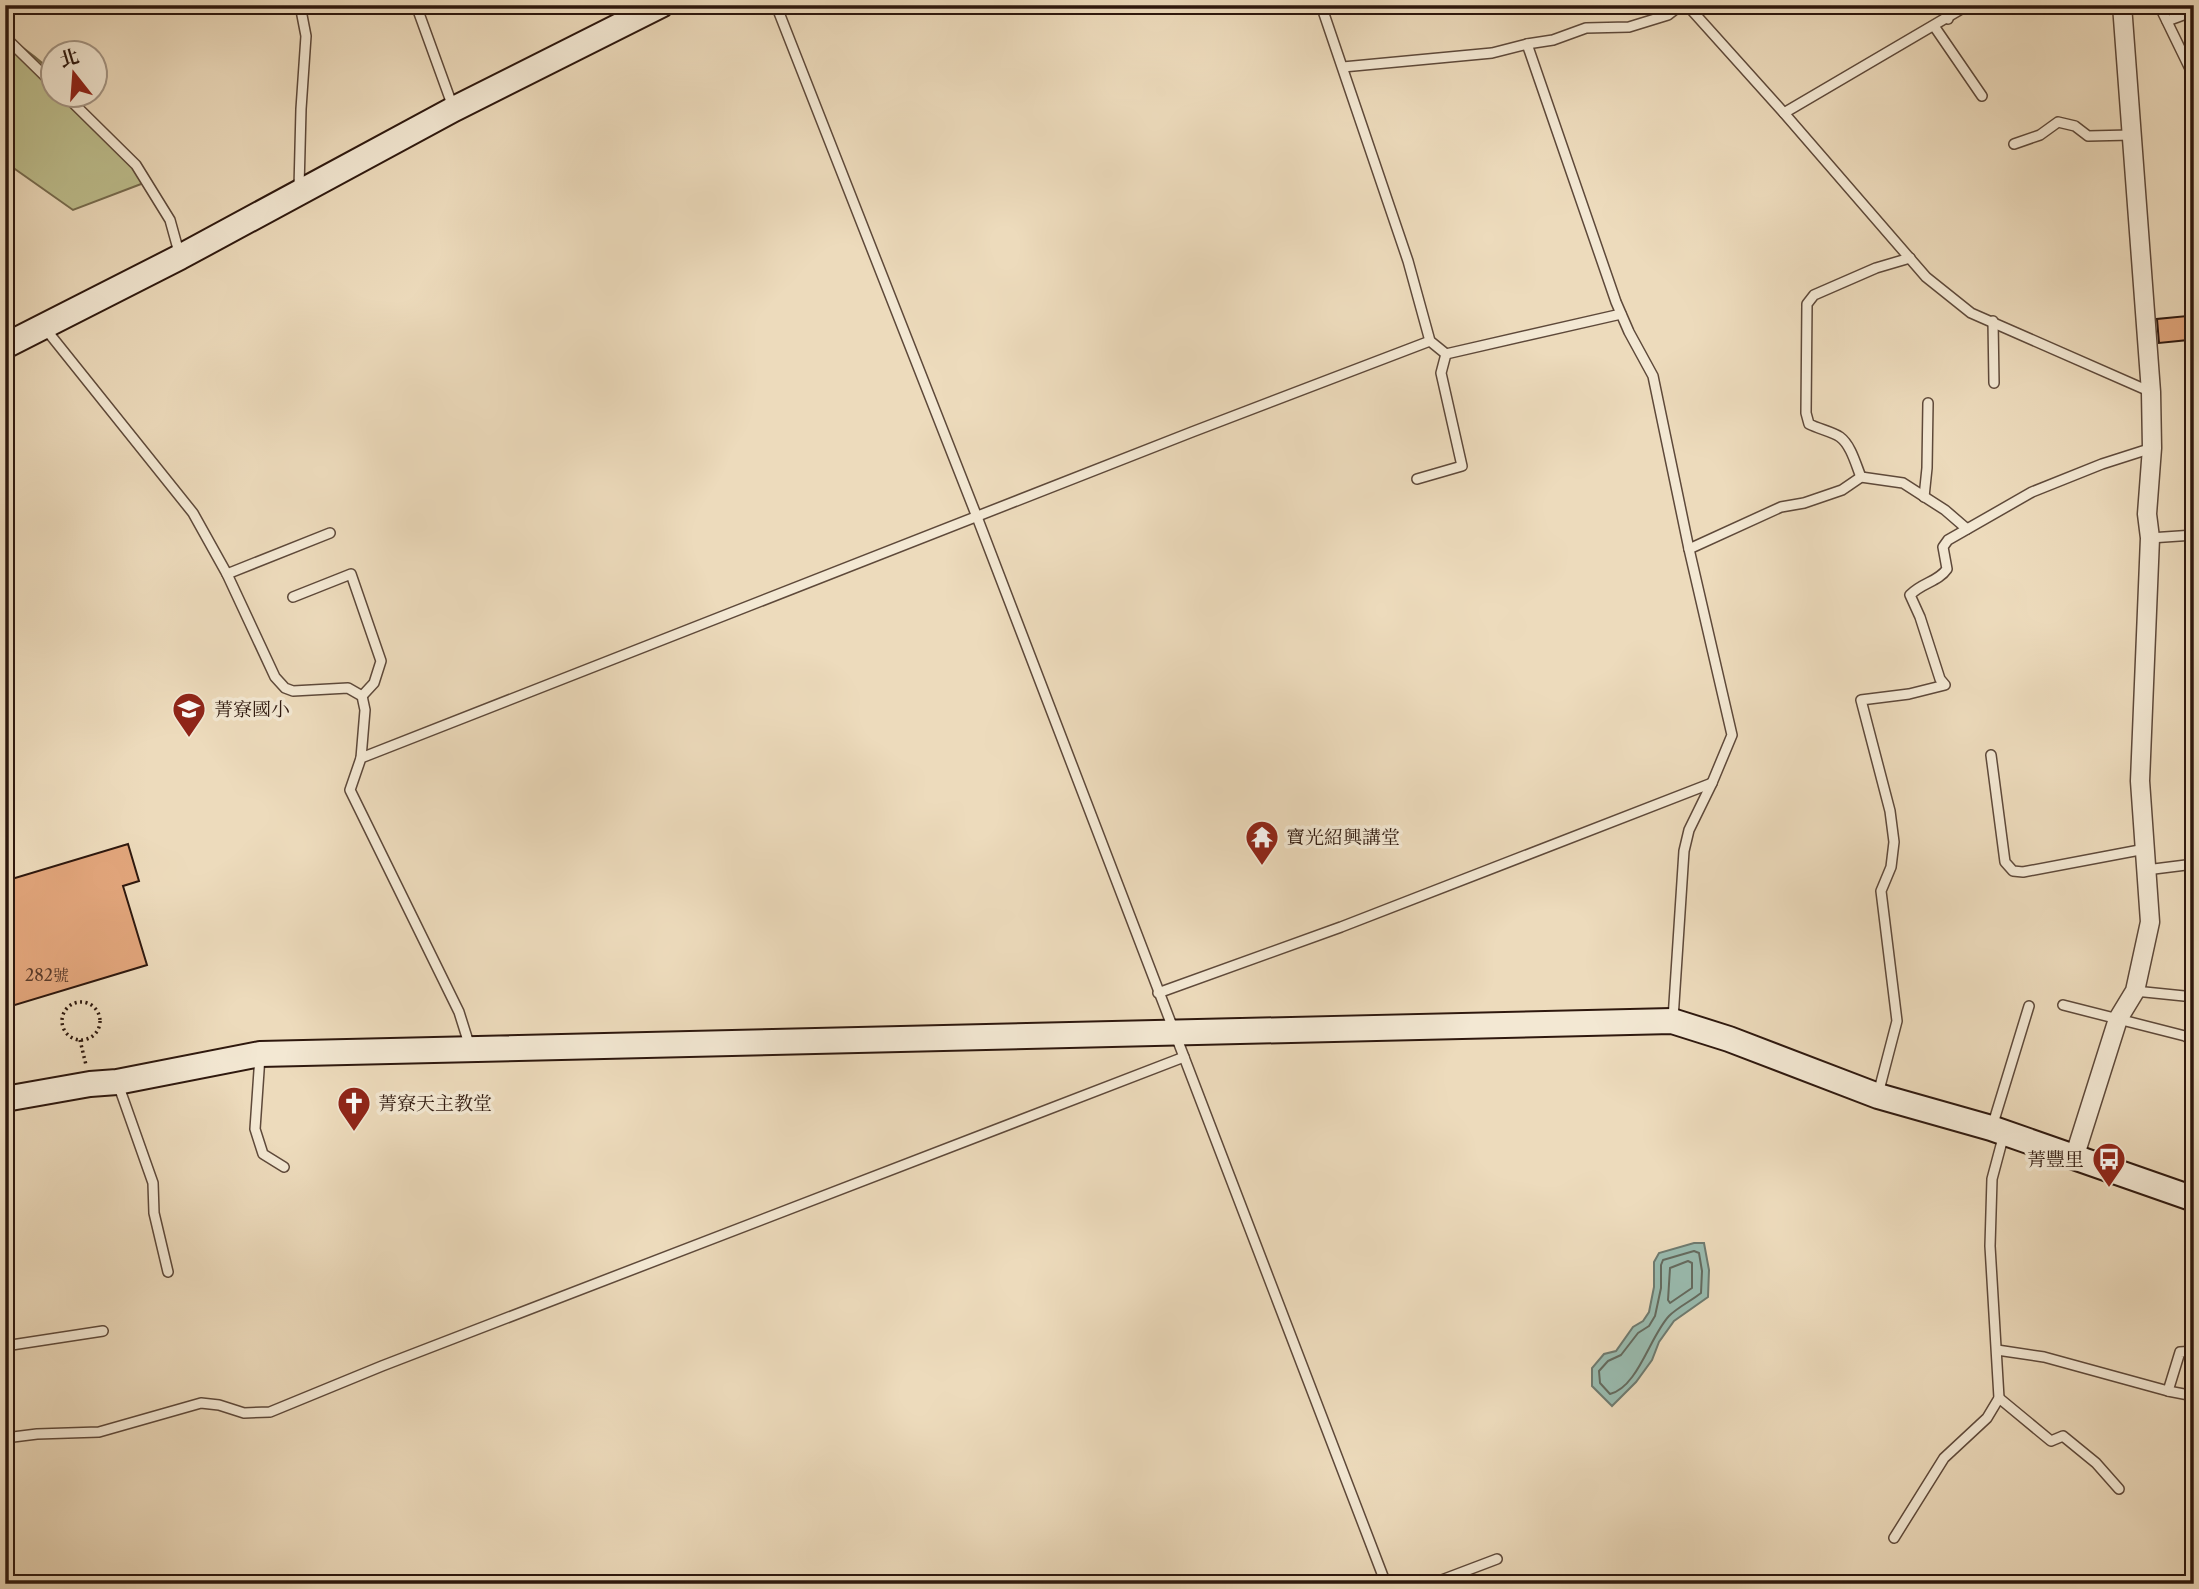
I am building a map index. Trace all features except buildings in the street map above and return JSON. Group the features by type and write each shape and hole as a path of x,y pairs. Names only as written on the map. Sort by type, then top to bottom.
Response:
{"street":[{"path":"5,346 180,257 454,109 661,5"},
{"path":"2074,1158 2118,1019 2135,991 2150,922 2140,781 2150,538 2147,514 2152,448 2151,392 2122,5"},
{"path":"5,1099 117,1082 260,1054 1672,1021 1729,1039 1878,1096 1998,1131 2194,1199"}],"lane":[{"path":"5,10 11,5"},
{"path":"299,193 306,36 300,5"},
{"path":"416,5 454,109"},
{"path":"776,5 978,517 1386,1584"},
{"path":"1321,5 1408,261 1430,341 1446,354"},
{"path":"1343,67 1492,53 1553,40 1586,28 1629,27 1668,15 1681,5"},
{"path":"1687,5 1926,277 1951,299 1970,313 2151,392"},
{"path":"1945,5 1948,19"},
{"path":"1784,113 1968,5"},
{"path":"2159,5 2194,77"},
{"path":"2167,20 2194,11"},
{"path":"1934,26 1982,96"},
{"path":"5,37 38,69"},
{"path":"1527,44 1621,314 1653,376 1732,735 1689,830 1685,851 1672,1021"},
{"path":"78,108 136,165 170,220 180,257"},
{"path":"2014,144 2040,135 2058,122 2075,126 2088,136 2131,135"},
{"path":"1861,477 1845,442 1837,435 1809,424 1806,413 1807,304 1814,295 1876,268 1910,258"},
{"path":"1446,354 1621,314"},
{"path":"1993,321 1994,383"},
{"path":"42,326 193,513 227,574 275,677 285,688 293,691 348,688 362,696 365,710 361,758 351,790 459,1012 471,1048"},
{"path":"361,758 1430,341"},
{"path":"1418,479 1462,466 1441,373 1446,354"},
{"path":"1924,497 1928,402"},
{"path":"1878,1096 1897,1021 1881,891 1891,867 1894,842 1890,811 1861,700 1909,694 1945,685 1940,678 1910,595 1920,585 1941,577 1947,569 1943,547 1948,540 2032,492 2102,464 2152,448"},
{"path":"1689,549 1781,507 1811,501 1842,490 1861,477 1903,484 1945,510 1967,529"},
{"path":"227,574 330,533"},
{"path":"2150,538 2194,535"},
{"path":"293,597 351,573 381,661 374,682 362,696"},
{"path":"1991,755 2005,862 2013,871 2023,872 2145,849"},
{"path":"1158,993 1341,927 1712,783"},
{"path":"2146,870 2194,864"},
{"path":"2135,991 2194,997"},
{"path":"2063,1005 2185,1036 2194,1041"},
{"path":"1894,1538 1944,1458 1987,1419 1999,1398 1990,1245 1992,1179 1998,1131 2029,1006"},
{"path":"260,1054 255,1129 263,1154 284,1167"},
{"path":"5,1438 99,1432 201,1403 219,1405 244,1413 270,1412 382,1366 1184,1057"},
{"path":"117,1082 153,1183 154,1213 168,1272"},
{"path":"5,1346 103,1331"},
{"path":"1997,1350 2044,1357 2194,1396"},
{"path":"2168,1391 2180,1352 2194,1351"},
{"path":"1999,1398 2051,1441 2063,1436 2096,1463 2119,1489"},
{"path":"1431,1584 1497,1559"}],"path":[{"path":"78,1002 91,1004 96,1008 101,1020 97,1033 86,1040 80,1040 64,1031 62,1019 67,1008 78,1002"}],"green space":[{"path":"5,33 38,60 38,108 84,108 149,181 73,210 5,162"}],"water":[{"path":"1694,1243 1704,1243 1709,1270 1708,1297 1674,1321 1636,1382 1612,1406 1592,1386 1592,1368 1604,1354 1616,1351 1633,1327 1643,1321 1649,1312 1654,1287 1654,1262 1659,1253"}],"place":[{"name":"菁寮國小","path":"189,739"},
{"name":"寶光紹興講堂","path":"1262,867"},
{"name":"菁寮天主教堂","path":"354,1133"},
{"name":"菁豐里","path":"2109,1189"}]}
